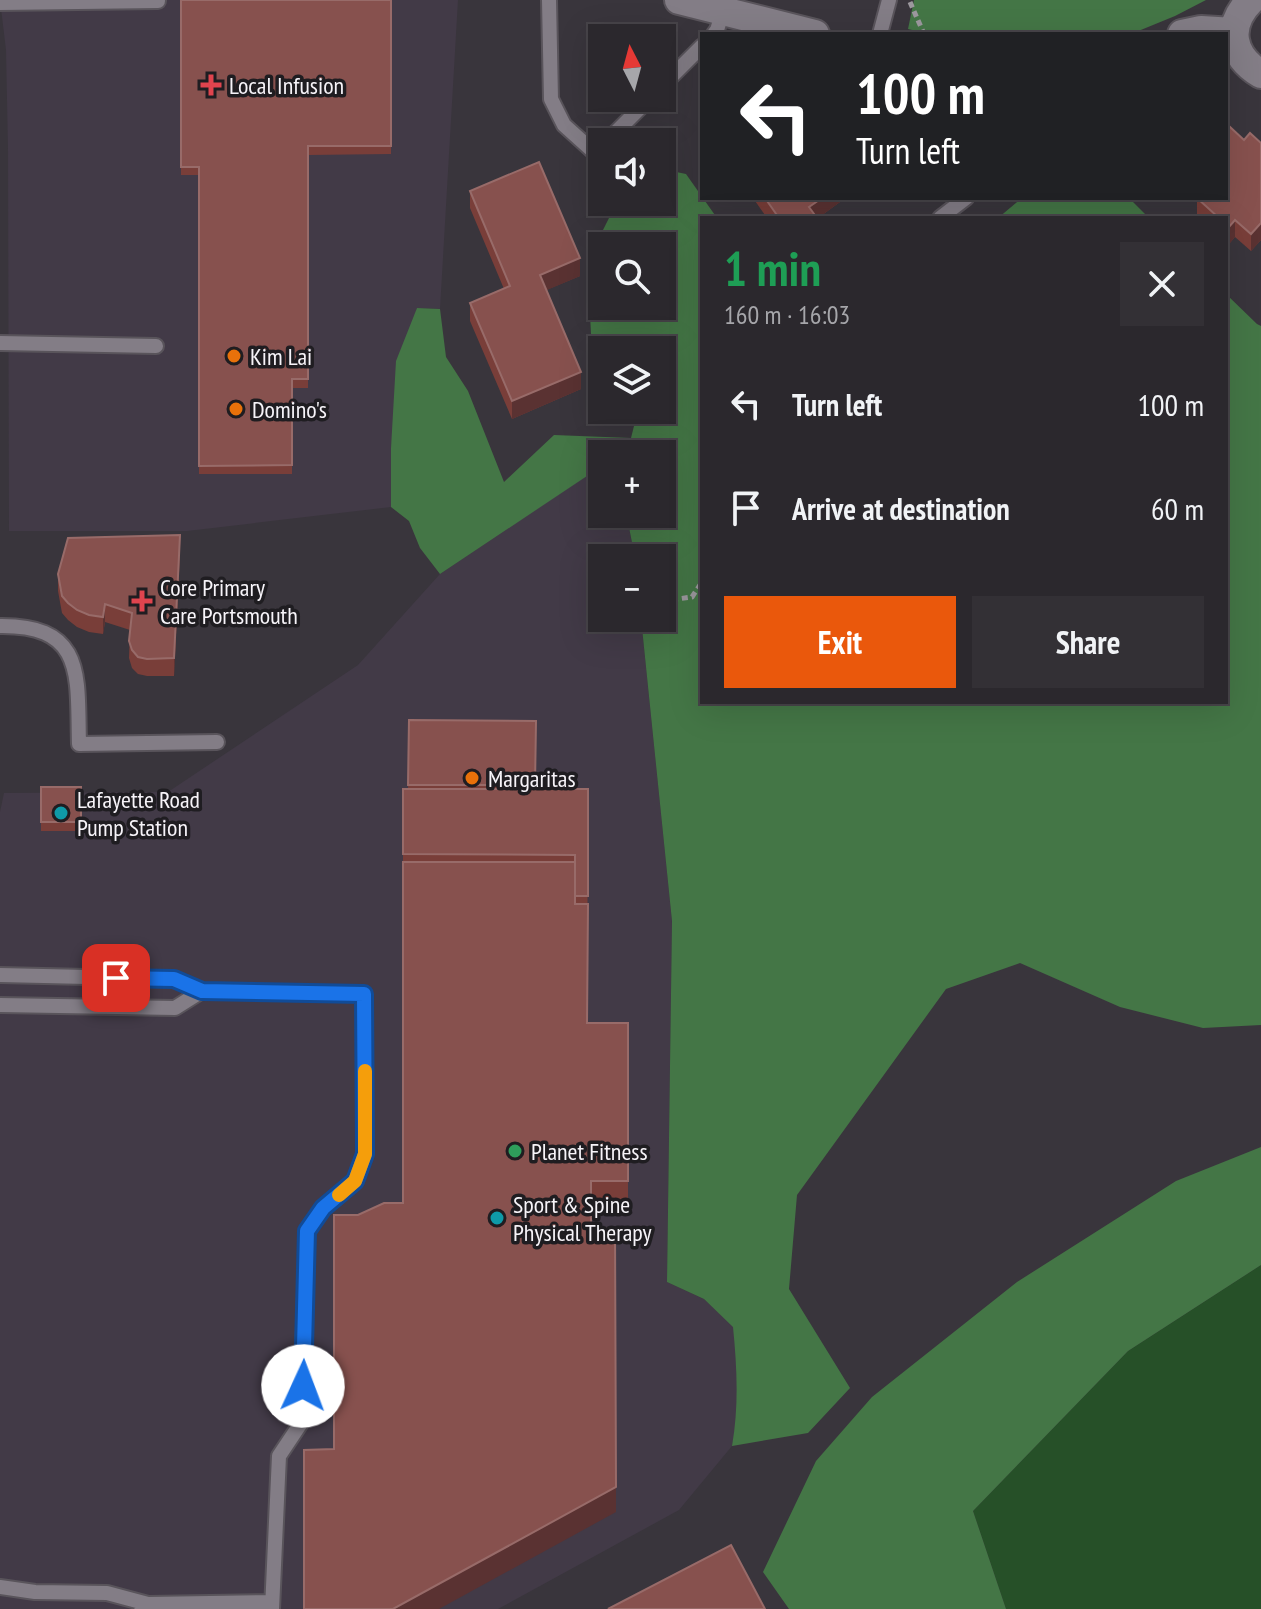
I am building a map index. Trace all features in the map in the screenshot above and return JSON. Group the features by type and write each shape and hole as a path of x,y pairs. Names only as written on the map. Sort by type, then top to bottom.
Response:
{"street":[{"path":"679,0 806,32"},
{"path":"1251,0 1235,23 1234,32 1238,52 1248,66 1261,74"},
{"path":"1192,32 1234,32"}],"lane":[{"path":"549,0 551,99 564,125 588,147"},
{"path":"881,32 889,0"},
{"path":"0,3 158,1"},
{"path":"676,72 700,48"},
{"path":"620,128 636,112"},
{"path":"943,216 963,200"},
{"path":"0,343 156,346"},
{"path":"0,626 19,626 53,635 69,653 77,681 79,744 217,742"},
{"path":"0,975 174,979 202,991 364,994 365,1154 355,1181 323,1208 307,1231 301,1423 279,1456 272,1605 148,1604 107,1593 35,1592 0,1587"},
{"path":"0,1005 175,1008 202,991"},
{"path":"130,1609 148,1604"}],"path":[{"path":"910,0 923,32"},
{"path":"676,599 692,597 700,585"}],"shaded area":[{"path":"0,0 458,0 440,309 417,308 391,448 391,507 187,531 9,531 8,149 6,50"},
{"path":"587,475 588,528 629,528 632,544 588,544 588,632 642,632 672,921 667,1282 704,1299 734,1327 738,1375 737,1420 732,1446 679,1510 498,1609 0,1609 0,812 4,793 168,792 358,665 440,574"}],"green space":[{"path":"914,0 1206,0 1136,32 921,32 908,29"},
{"path":"676,172 686,174 700,194 700,200 704,200 716,216 700,216 700,704 1228,704 1228,296 1261,326 1261,1025 1203,1028 1120,1007 1020,963 946,989 797,1195 789,1289 850,1388 808,1433 732,1446 737,1386 733,1327 704,1299 667,1282 672,921 642,632 676,632 676,544 632,544 629,528 676,528 676,440 588,440 588,477 440,574 420,548 409,521 391,507 396,361 417,308 440,309 446,357 468,391 504,482 554,435 631,438 634,424 676,424 676,336 592,336 590,320 676,320 676,232 602,232 610,216 676,216"},
{"path":"1020,200 1131,200 1147,216 1000,216"},
{"path":"1261,1147 1261,1265 1128,1351 973,1511 1006,1609 789,1609 763,1572 816,1461 872,1397 1017,1282 1176,1181"},
{"path":"1261,1265 1261,1609 1006,1609 973,1511 1128,1351"}],"building":[{"path":"181,0 391,0 391,146 308,146 308,379 292,379 292,465 199,466 199,167 181,167"},
{"path":"1228,127 1244,140 1250,133 1261,143 1261,223 1251,234 1235,220 1229,227 1228,216 1217,216 1199,200 1228,200"},
{"path":"539,162 580,258 540,275 581,372 512,401 470,303 510,286 470,191"},
{"path":"766,200 819,200 809,207 816,216 778,216"},
{"path":"180,535 174,658 138,657 129,641 132,613 105,604 103,617 89,615 77,610 62,596 58,574 68,538"},
{"name":"Margaritas","path":"409,720 536,721 535,785 408,785"},
{"name":"Lafayette Road Pump Station","path":"41,787 81,787 81,822 41,822"},
{"path":"403,789 588,789 588,896 575,896 575,855 403,854"},
{"path":"403,862 575,862 575,904 588,904 587,1023 628,1023 628,1181 591,1181 591,1228 615,1228 616,1487 393,1609 304,1609 304,1450 334,1449 334,1215 358,1215 384,1203 403,1203"},
{"path":"731,1545 765,1609 608,1609"}],"slow traffic":[{"path":"339,1195 355,1181 365,1154 365,1071"}],"place":[{"name":"Local Infusion","path":"211,85"},
{"name":"Kim Lai","path":"234,356"},
{"name":"Domino's","path":"236,409"},
{"name":"Core Primary Care Portsmouth","path":"142,601"},
{"name":"Margaritas","path":"472,778"},
{"name":"Lafayette Road Pump Station","path":"61,813"},
{"name":"Planet Fitness","path":"515,1151"},
{"name":"Sport & Spine Physical Therapy","path":"497,1218"}],"route":[{"path":"116,978 174,979 202,991 364,994 365,1154 355,1181 323,1208 307,1231 303,1386"}]}
